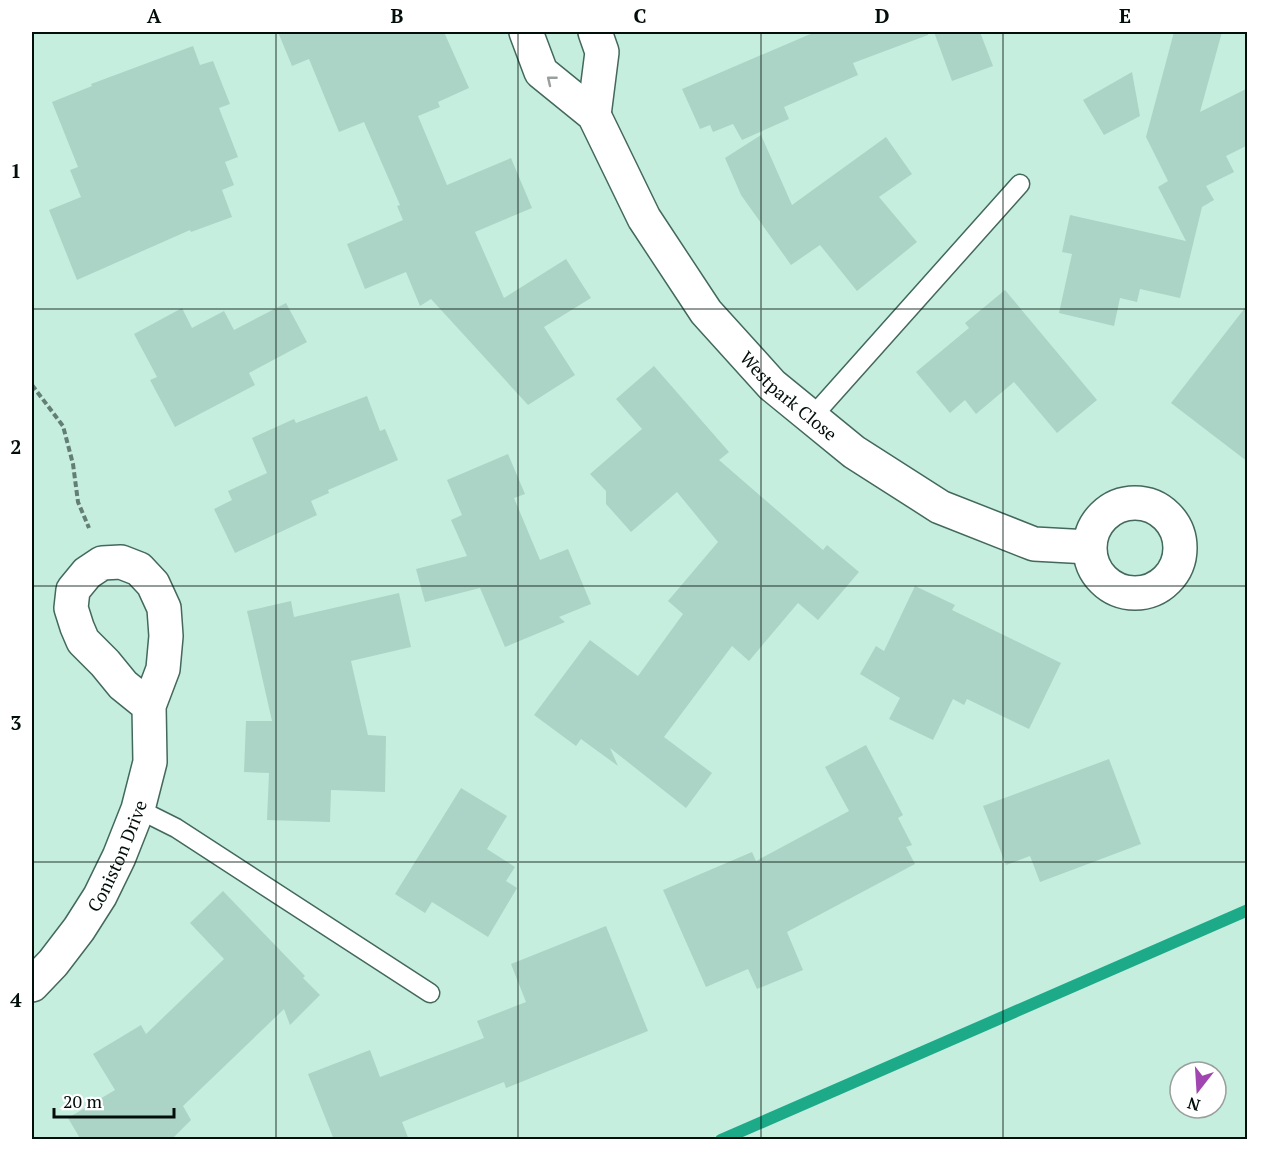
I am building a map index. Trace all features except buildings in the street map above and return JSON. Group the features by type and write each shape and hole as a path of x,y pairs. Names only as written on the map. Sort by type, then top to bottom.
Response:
{"street":[{"name":"Westpark Close","path":"526,32 541,72 594,115 644,218 706,312 772,385 854,452 940,507 1034,544 1089,547"},
{"path":"594,115 602,52 595,32"},
{"name":"Coniston Drive","path":"32,985 53,963 79,929 100,896 119,857 138,809 150,762 149,706 163,669 166,636 164,608 153,584 139,568 121,562 102,563"},
{"path":"102,563 87,573 73,590 71,608 77,627 82,641 105,663 123,685 149,706"}],"lane":[{"path":"812,417 1020,184"},
{"path":"138,809 176,828 430,993"}],"path":[{"path":"32,385 63,426 73,464 78,502 102,563"}],"waterway":[{"path":"721,1140 1248,910"}]}
